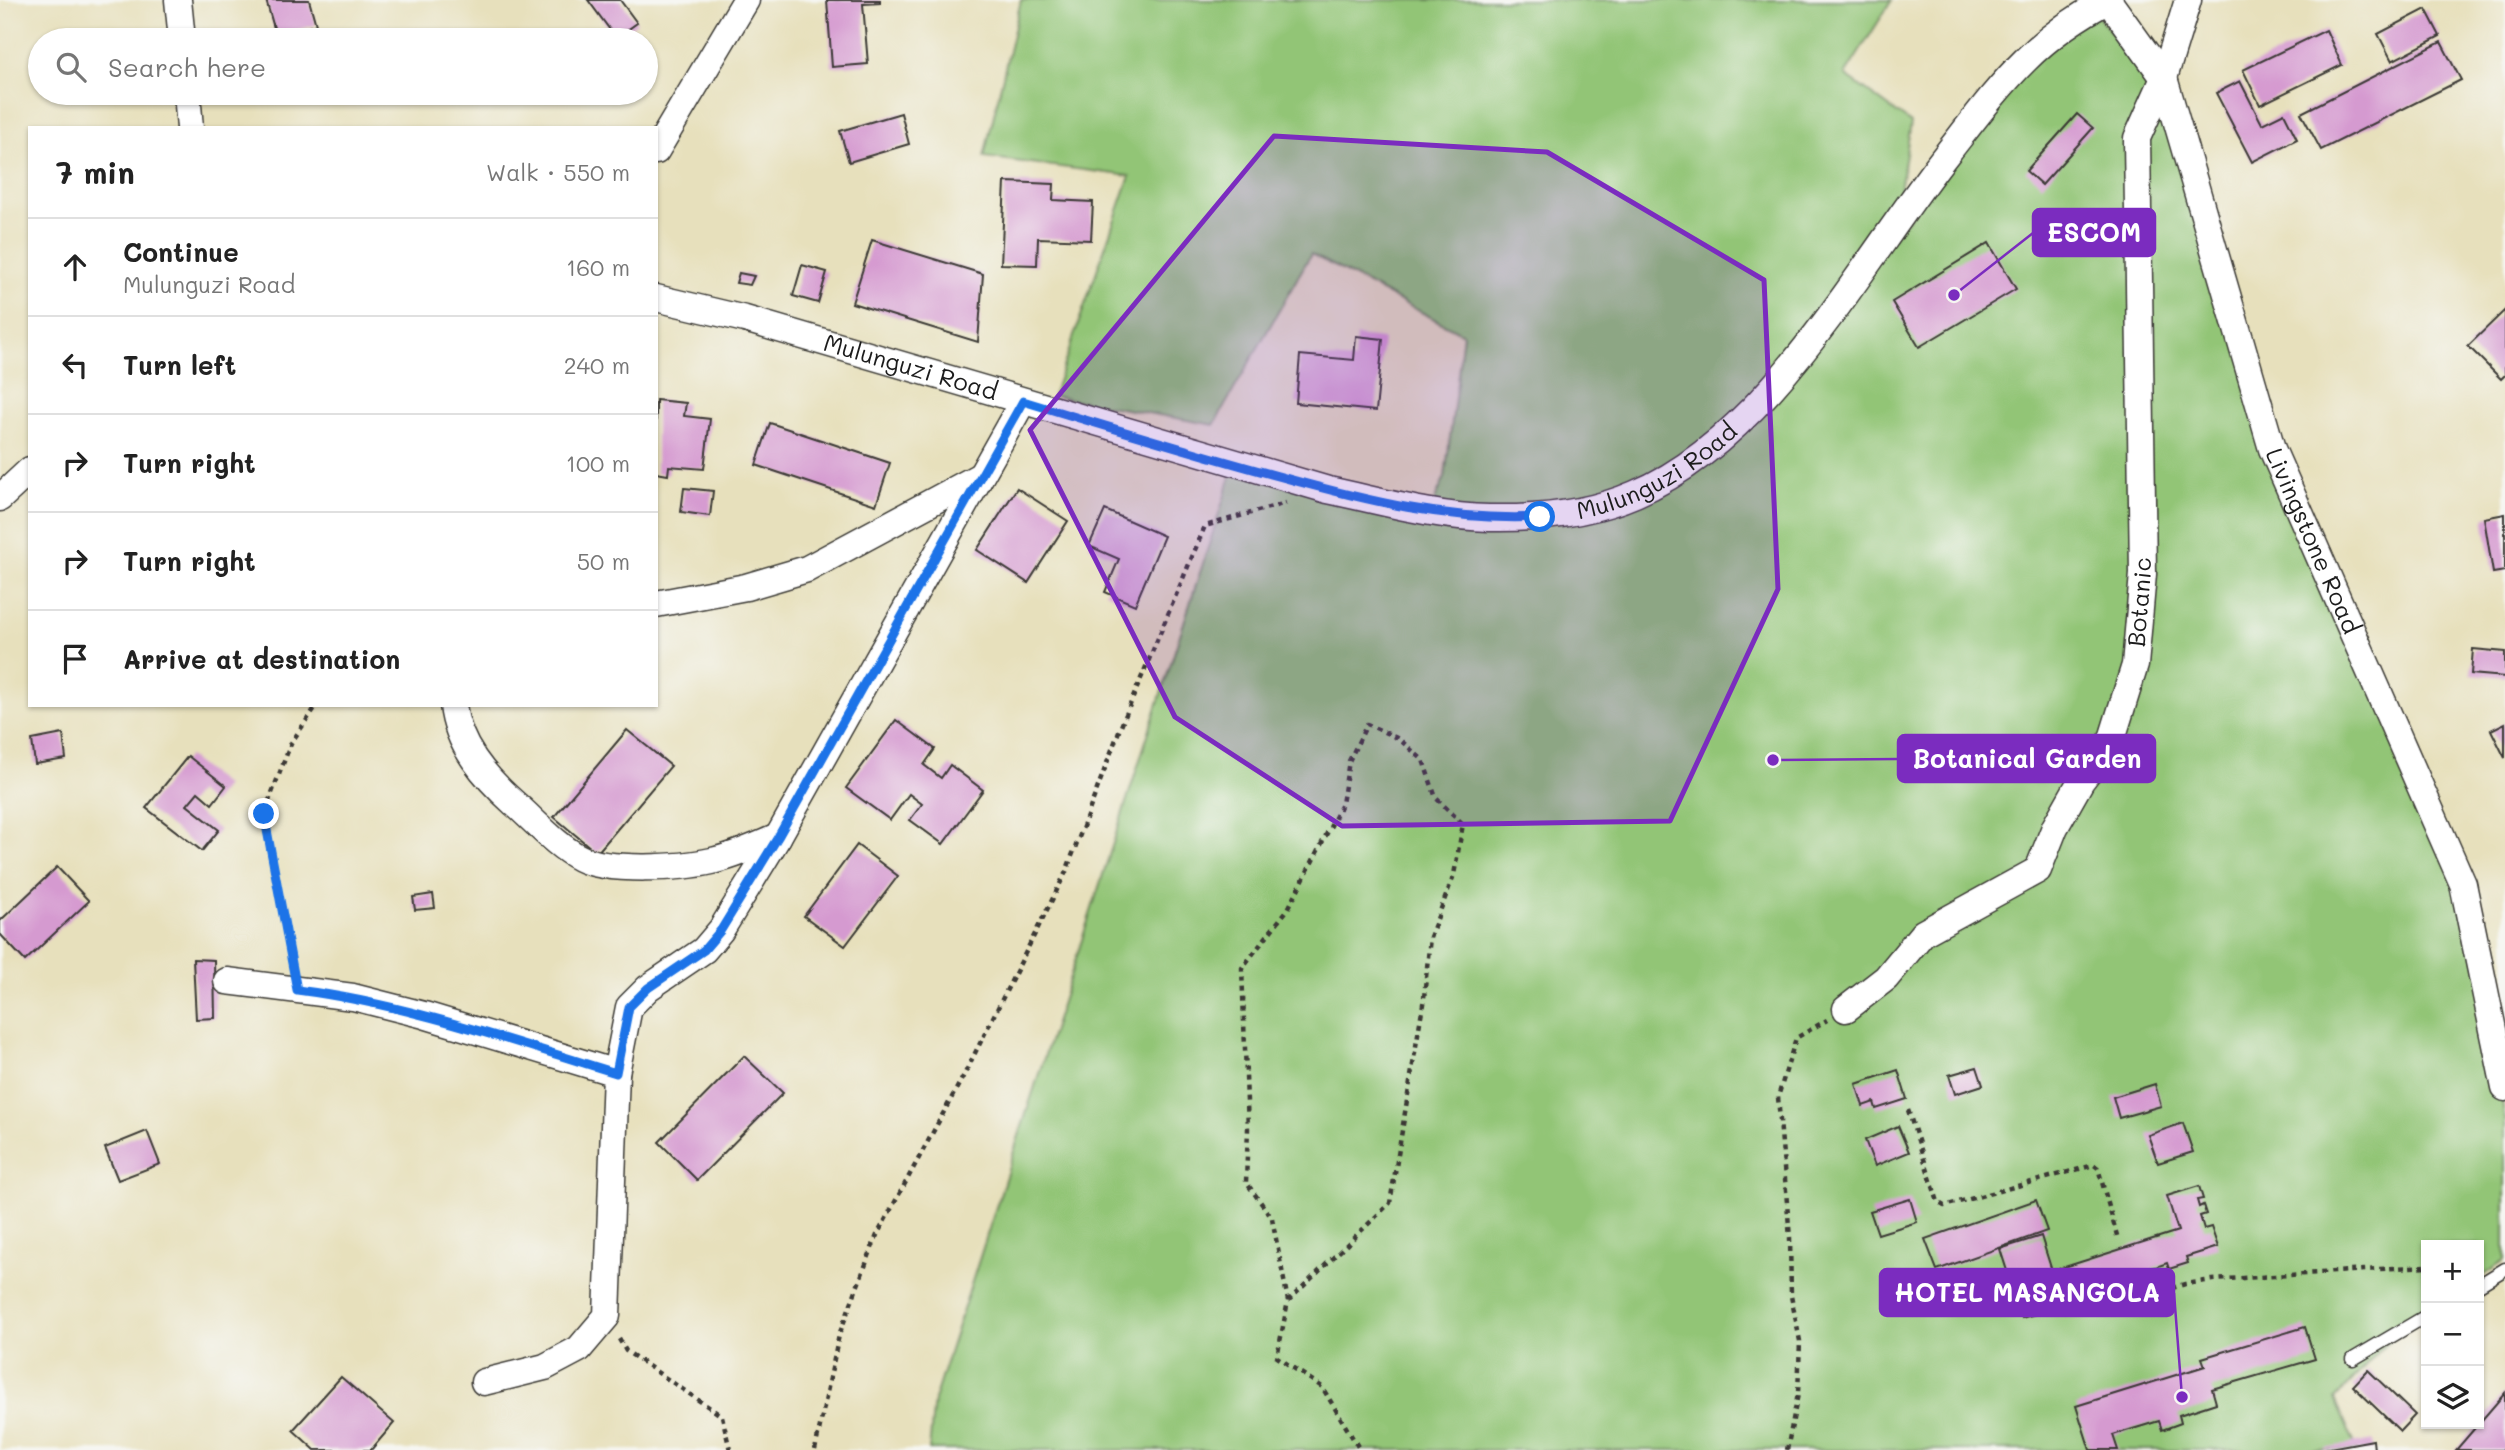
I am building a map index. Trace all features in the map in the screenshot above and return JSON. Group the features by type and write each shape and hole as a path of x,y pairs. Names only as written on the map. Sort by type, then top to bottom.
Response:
{"street":[{"path":"178,0 181,28"},
{"path":"658,148 746,0"},
{"name":"Livingstone Road","path":"2109,0 2164,78 2272,449 2465,892 2505,1088"},
{"name":"Mulunguzi Road","path":"658,298 745,319 1328,489 1426,511 1514,518 1575,512 1633,495 1661,481 1731,428 1762,398 1835,309 1911,199 2020,63 2054,33 2109,0"},
{"name":"Botanic","path":"1846,1009 1886,978 1923,933 2038,870 2055,827 2081,781 2111,742 2135,665 2143,574 2137,138 2164,78 2188,0"},
{"path":"188,105 190,126"},
{"path":"484,1382 545,1367 579,1349 607,1317 616,1073 629,1007 648,988 704,950 721,930 778,837 1023,401"},
{"path":"0,498 28,472"},
{"path":"658,604 746,587 807,569 980,476"},
{"path":"453,707 454,718 468,752 490,779 578,857 598,866 711,862 778,837"},
{"path":"227,981 353,997 424,1015 616,1073"}],"lane":[{"path":"2484,1282 2505,1269"},
{"path":"2353,1359 2421,1319"}],"path":[{"path":"815,1450 839,1335 877,1235 964,1075 1066,872 1119,731 1205,526 1328,489"},
{"path":"297,990 264,814 291,743 316,707"},
{"path":"1288,1301 1390,1203 1397,1145 1424,998 1430,937 1454,874 1463,824 1436,798 1423,760 1399,740 1367,724 1349,761 1342,804 1288,909 1241,968 1248,1129 1247,1182 1272,1219 1288,1301 1277,1357 1322,1387 1360,1450"},
{"path":"1787,1450 1798,1394 1800,1341 1791,1296 1785,1172 1777,1097 1796,1038 1846,1009"},
{"path":"1908,1110 1938,1202 1944,1206 2094,1165 2098,1168 2118,1239"},
{"path":"2135,1293 2140,1298 2185,1284 2213,1280 2421,1266"},
{"path":"607,1317 626,1351 722,1416 730,1450"}],"highlighted area":[{"path":"1274,136 1547,152 1764,280 1778,589 1670,821 1342,826 1175,717 1030,430"}],"green space":[{"path":"1021,0 1892,0 1845,75 1911,123 1892,239 2036,52 2093,11 2182,113 2267,452 2468,896 2505,1120 2505,1261 2484,1275 2484,1240 2421,1240 2421,1316 2394,1335 2335,1399 2357,1450 929,1450 934,1400 1233,470 1425,522 1445,477 1463,334 1311,254 1214,425 1053,396 1130,176 984,157"}],"building":[{"path":"266,0 309,0 316,25 304,28 274,28"},
{"path":"588,0 620,0 637,23 630,28 609,28"},
{"path":"827,0 880,0 880,3 863,4 868,64 832,67"},
{"path":"2426,9 2440,36 2392,61 2378,34"},
{"path":"2326,30 2342,65 2260,105 2243,70"},
{"path":"2441,42 2461,80 2321,150 2301,113"},
{"path":"2240,81 2262,124 2284,113 2297,139 2252,162 2216,93"},
{"path":"901,113 909,144 849,162 840,131"},
{"path":"2077,114 2093,128 2042,185 2026,171"},
{"path":"1005,182 1054,184 1053,200 1093,202 1091,240 1038,238 1037,265 1001,264"},
{"path":"872,240 983,274 978,342 852,303"},
{"path":"1989,243 2016,289 1919,347 1892,302"},
{"path":"802,265 827,272 818,303 793,296"},
{"path":"739,273 754,276 750,285 736,283"},
{"path":"2505,310 2505,375 2501,379 2468,346"},
{"path":"1356,336 1383,339 1376,411 1296,403 1300,355 1354,360"},
{"path":"658,400 686,403 684,416 710,419 704,469 669,466 668,475 658,473"},
{"path":"770,423 890,463 876,505 756,465"},
{"path":"684,488 713,491 710,516 681,512"},
{"path":"1017,488 1068,521 1028,583 977,550"},
{"path":"1105,510 1164,536 1135,605 1105,592 1119,559 1089,546"},
{"path":"2505,514 2505,571 2493,573 2484,518"},
{"path":"2473,649 2505,652 2505,677 2471,674"},
{"path":"896,720 935,749 924,765 941,778 950,765 983,790 943,844 910,820 922,804 909,794 890,820 846,788"},
{"path":"2505,723 2505,758 2491,730"},
{"path":"627,730 671,766 597,853 554,817"},
{"path":"63,734 66,759 35,764 32,740"},
{"path":"188,756 226,786 212,804 198,792 187,805 219,830 202,851 146,808"},
{"path":"857,845 898,876 845,946 804,916"},
{"path":"57,867 89,901 25,961 0,934 0,921"},
{"path":"433,894 435,908 415,910 413,897"},
{"path":"193,959 214,960 215,1018 196,1019"},
{"path":"744,1056 783,1093 697,1180 659,1142"},
{"path":"1977,1067 1983,1085 1955,1094 1949,1075"},
{"path":"1898,1070 1907,1099 1876,1109 1874,1102 1863,1106 1856,1084"},
{"path":"2155,1084 2161,1106 2119,1118 2113,1097"},
{"path":"2183,1123 2193,1152 2158,1163 2148,1135"},
{"path":"1898,1126 1909,1152 1875,1166 1865,1140"},
{"path":"147,1131 160,1164 118,1180 105,1148"},
{"path":"2199,1186 2203,1199 2197,1200 2199,1207 2203,1205 2206,1214 2200,1216 2204,1229 2211,1227 2218,1247 2186,1257 2188,1263 2169,1269 2167,1263 2153,1268 2156,1276 2022,1318 2000,1249 2041,1236 2052,1271 2178,1231 2167,1196"},
{"path":"1910,1199 1917,1222 1878,1234 1870,1211"},
{"path":"2036,1200 2047,1231 1937,1270 1925,1239"},
{"path":"2305,1327 2315,1359 2212,1389 2216,1403 2179,1415 2181,1423 2162,1430 2159,1421 2113,1435 2118,1450 2090,1450 2076,1406 2205,1366 2202,1358"},
{"path":"2368,1370 2415,1415 2400,1431 2353,1386"},
{"path":"341,1377 394,1423 371,1450 315,1450 293,1430"},
{"path":"2505,1393 2505,1450 2456,1450 2474,1429 2484,1429 2484,1417"},
{"path":"2373,1440 2374,1450 2324,1450 2324,1449"}],"place":[{"name":"ESCOM","path":"1954,295"},
{"name":"Botanical Garden","path":"1773,760"},
{"name":"HOTEL MASANGOLA","path":"2182,1397"}],"route":[{"path":"264,814 297,990 353,997 424,1015 616,1073 622,1029 629,1007 648,988 704,950 721,930 778,837 1023,401 1238,466 1321,488 1426,511 1486,518 1540,517"}]}
